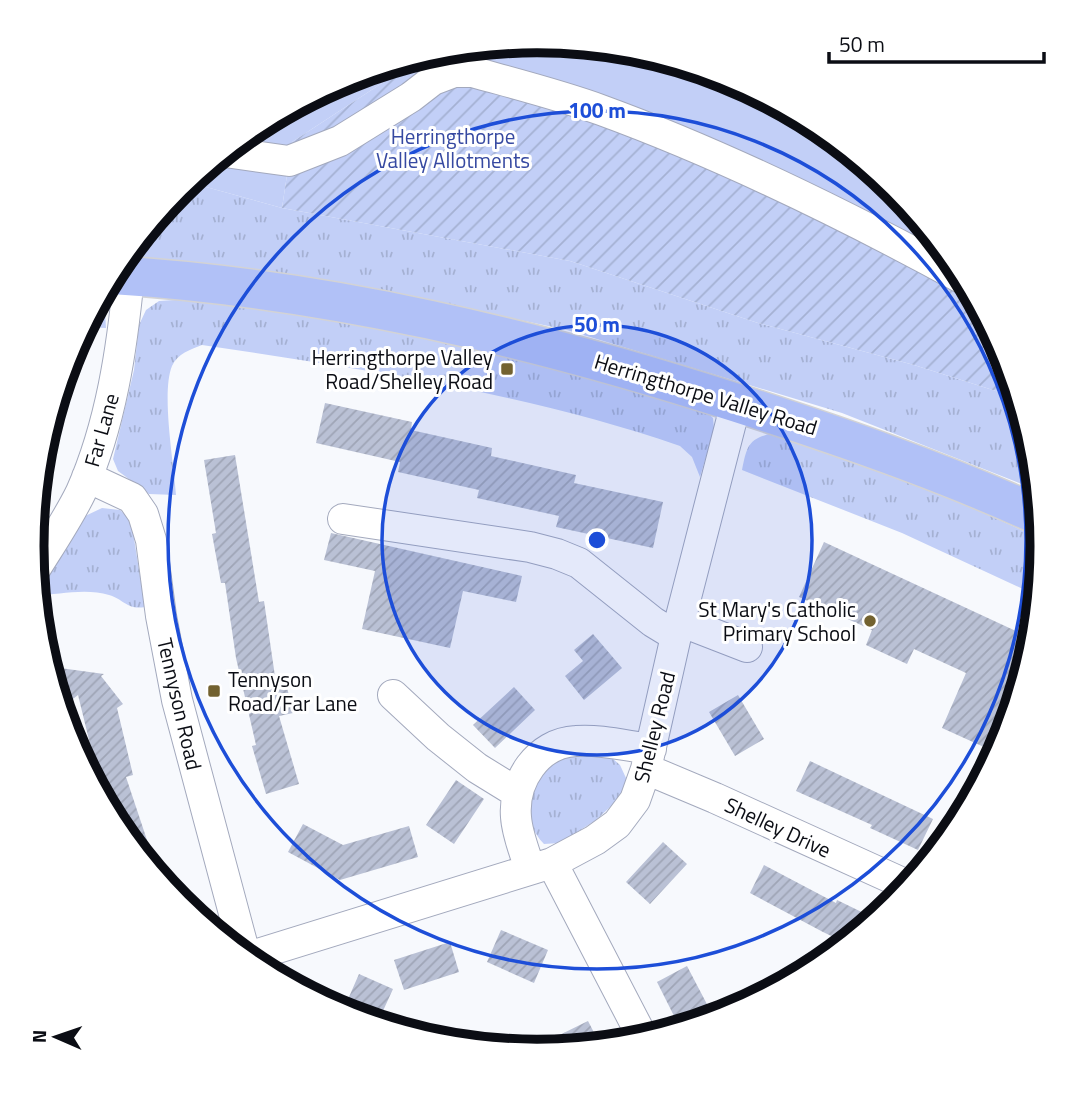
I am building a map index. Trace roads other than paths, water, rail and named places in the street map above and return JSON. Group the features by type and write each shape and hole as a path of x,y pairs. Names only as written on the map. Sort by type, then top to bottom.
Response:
{"main road":[{"name":"Herringthorpe Valley Road","path":"125,276 294,296 487,331 645,373 836,434 937,472 1029,511"}],"street":[{"path":"239,154 289,161 340,141 411,97 433,80 454,72 473,72 600,110 682,143 790,191 946,270"},
{"name":"Far Lane","path":"44,554 87,477 112,394 124,330 121,283"},
{"name":"Shelley Road","path":"259,954 541,866 595,840 617,824 635,800 649,759 678,629 736,403"},
{"name":"Tennyson Road","path":"87,477 132,498 143,514 151,540 161,616 177,699 240,940"},
{"path":"344,519 530,547 557,554 579,563 653,622 747,647"},
{"path":"393,695 438,737 477,768 516,792 516,819 637,1029"},
{"name":"Shelley Drive","path":"516,792 533,762 558,744 592,741 649,759 727,803 899,881"}],"place":[{"name":"Herringthorpe Valley Road/Shelley Road","path":"507,369"},
{"name":"St Mary's Catholic Primary School","path":"870,621"},
{"name":"Tennyson Road/Far Lane","path":"214,691"}],"park label":[{"name":"Herringthorpe Valley Allotments","path":"453,148"}]}
